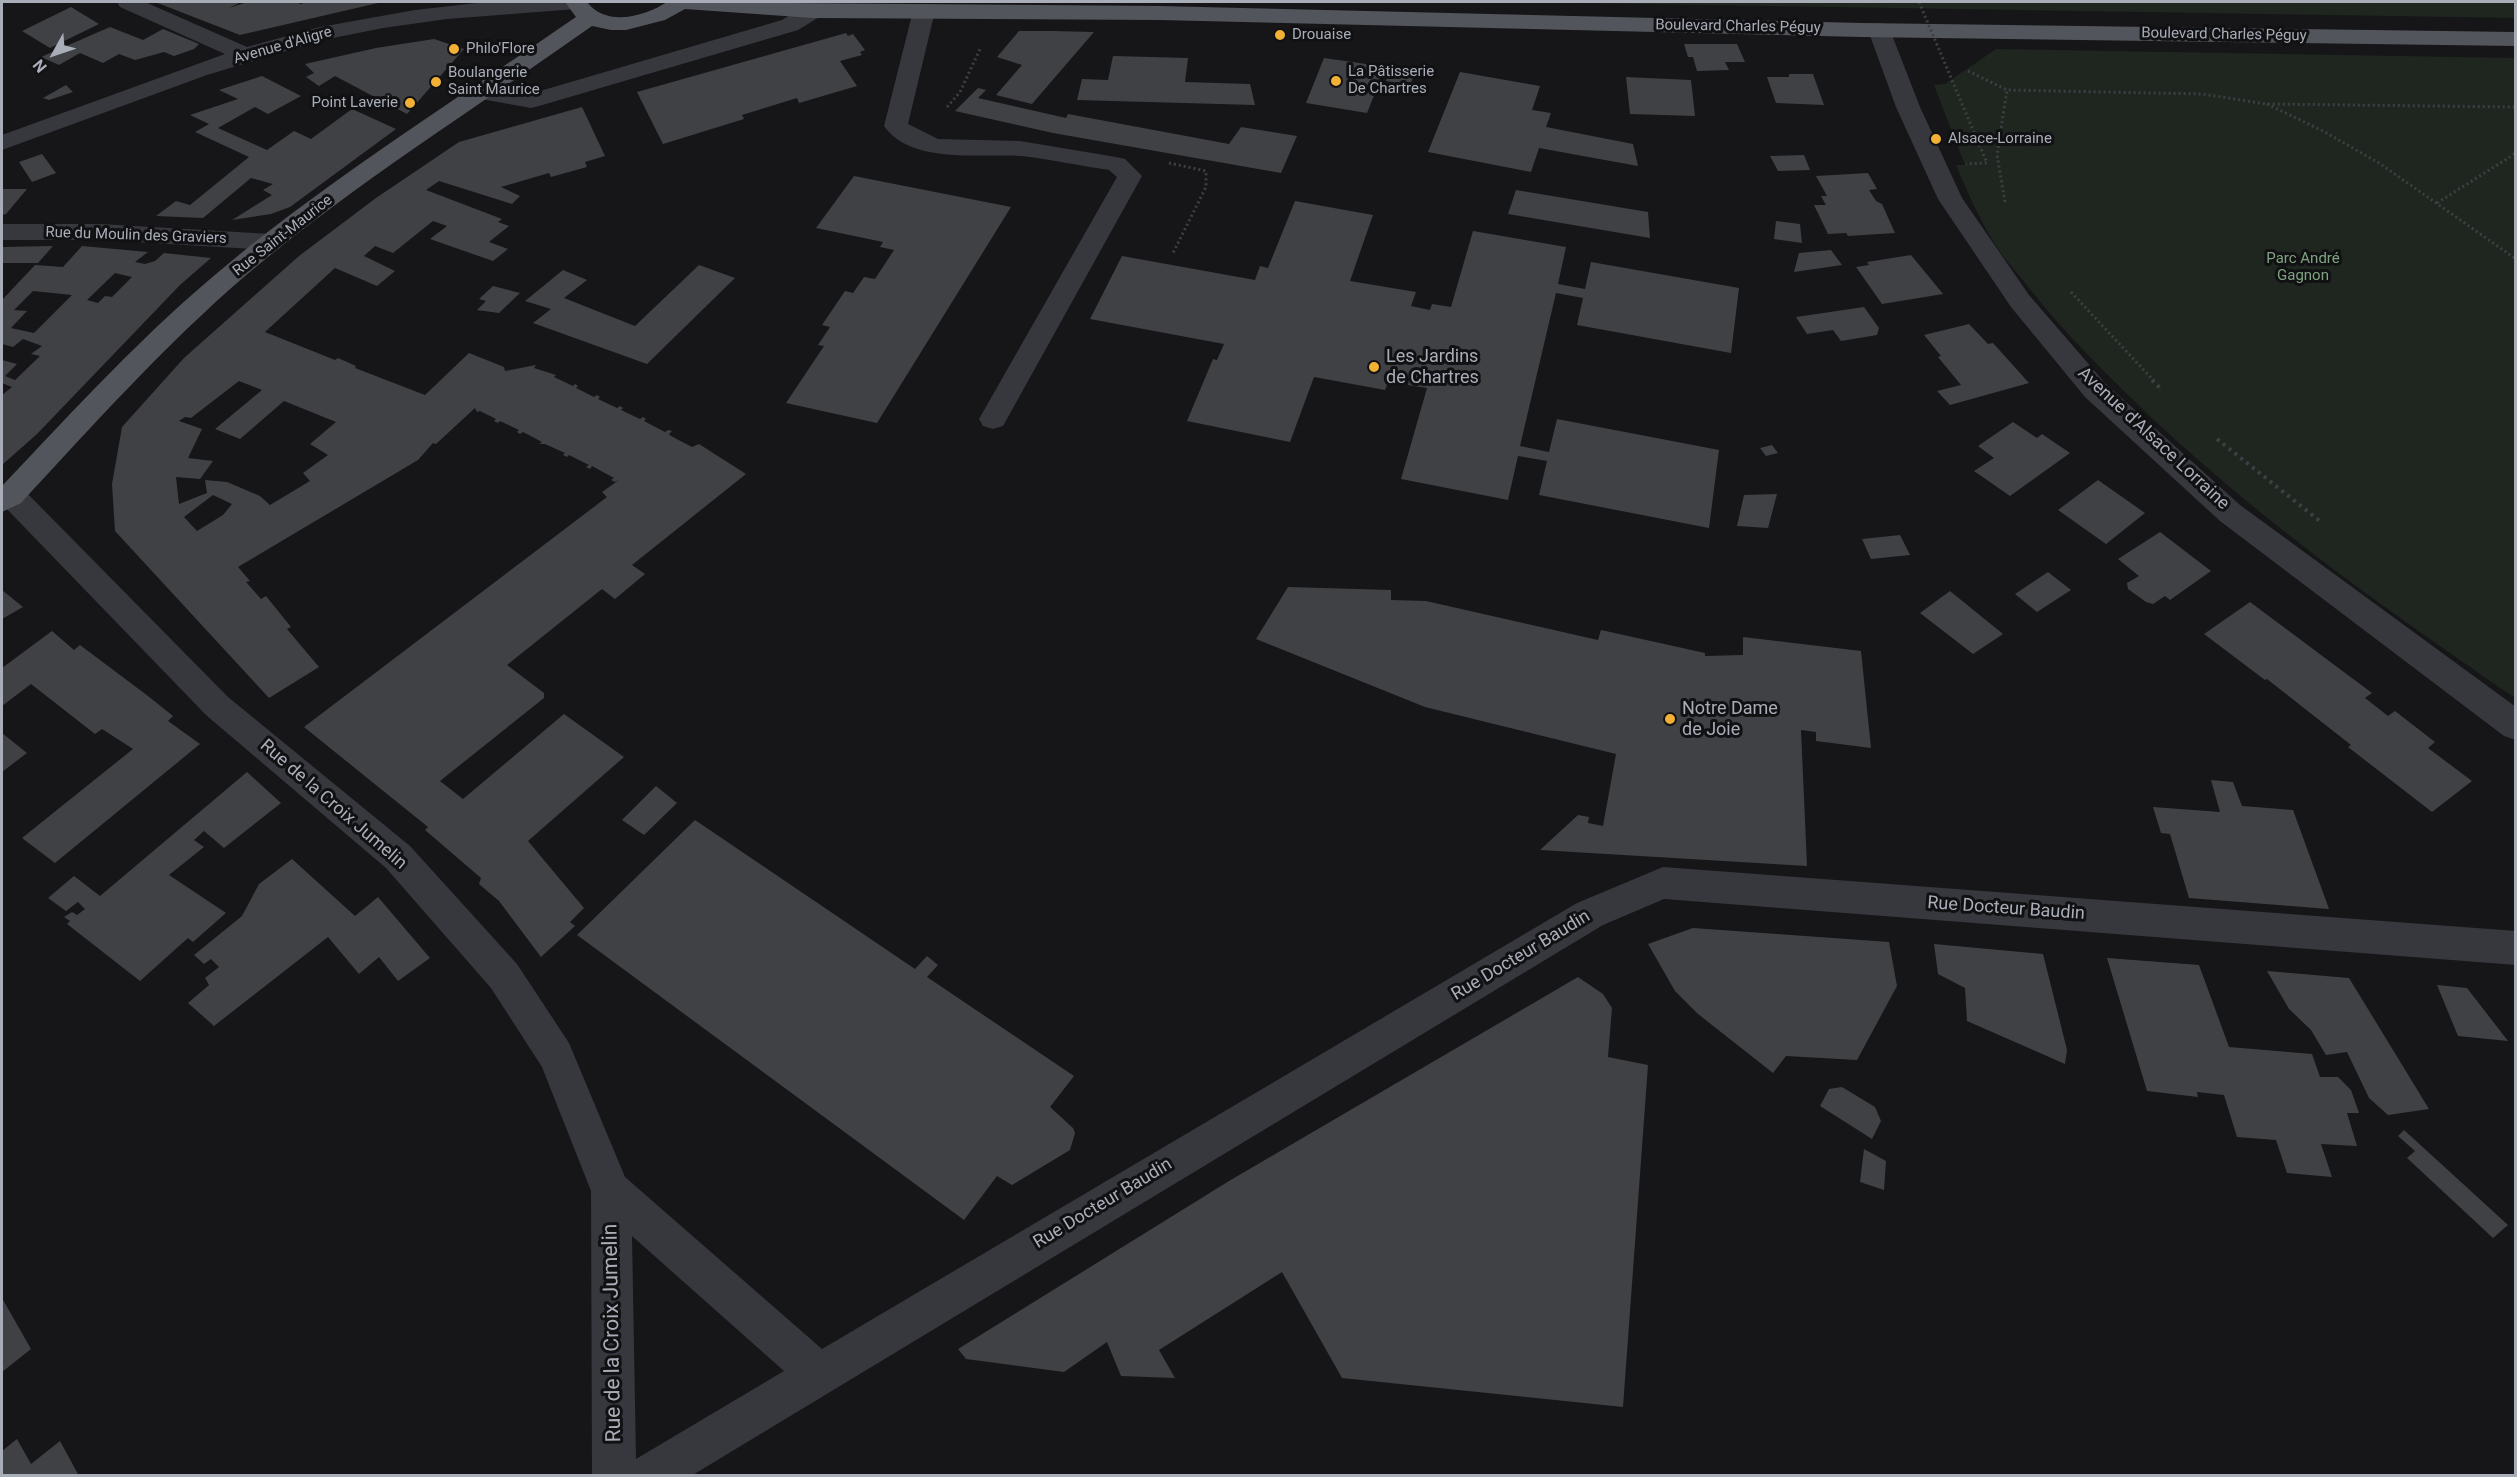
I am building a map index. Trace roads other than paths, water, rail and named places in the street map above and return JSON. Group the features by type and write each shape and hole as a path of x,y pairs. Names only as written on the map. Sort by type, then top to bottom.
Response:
{"main road":[{"path":"581,7 620,23 663,14 681,2"},
{"name":"Boulevard Charles Péguy","path":"681,2 813,11 931,6 961,12 1160,13 1879,30 2516,39"},
{"name":"Rue Saint-Maurice","path":"6,498 118,382 202,301 271,242 481,92 581,7"}],"street":[{"path":"128,2 246,55"},
{"name":"Avenue d'Aligre","path":"2,143 246,55 320,34 396,19 503,6 581,7"},
{"path":"931,6 896,126 912,139 941,148 1007,148 1116,164 1130,176 993,419"},
{"path":"481,92 531,101 790,25 813,11"},
{"name":"Avenue d'Alsace Lorraine","path":"1879,30 1908,107 1950,199 2020,301 2095,390 2230,513 2516,726"},
{"name":"Rue du Moulin des Graviers","path":"2,232 100,232 271,242"},
{"name":"Rue de la Croix Jumelin","path":"6,498 217,706 398,857 504,976 556,1056 611,1191 615,1476"},
{"name":"Rue Docteur Baudin","path":"649,1476 1590,914 1663,884 2516,948"},
{"name":"Rue de la Croix Jumelin","path":"611,1191 818,1373"}],"place":[{"name":"Drouaise","path":"1280,35"},
{"name":"Philo'Flore","path":"454,49"},
{"name":"La Pâtisserie De Chartres","path":"1336,81"},
{"name":"Boulangerie Saint Maurice","path":"436,82"},
{"name":"Point Laverie","path":"410,103"},
{"name":"Alsace-Lorraine","path":"1936,139"},
{"name":"Les Jardins de Chartres","path":"1374,367"},
{"name":"Notre Dame de Joie","path":"1670,719"}],"park label":[{"name":"Parc André Gagnon","path":"2303,268"}]}
